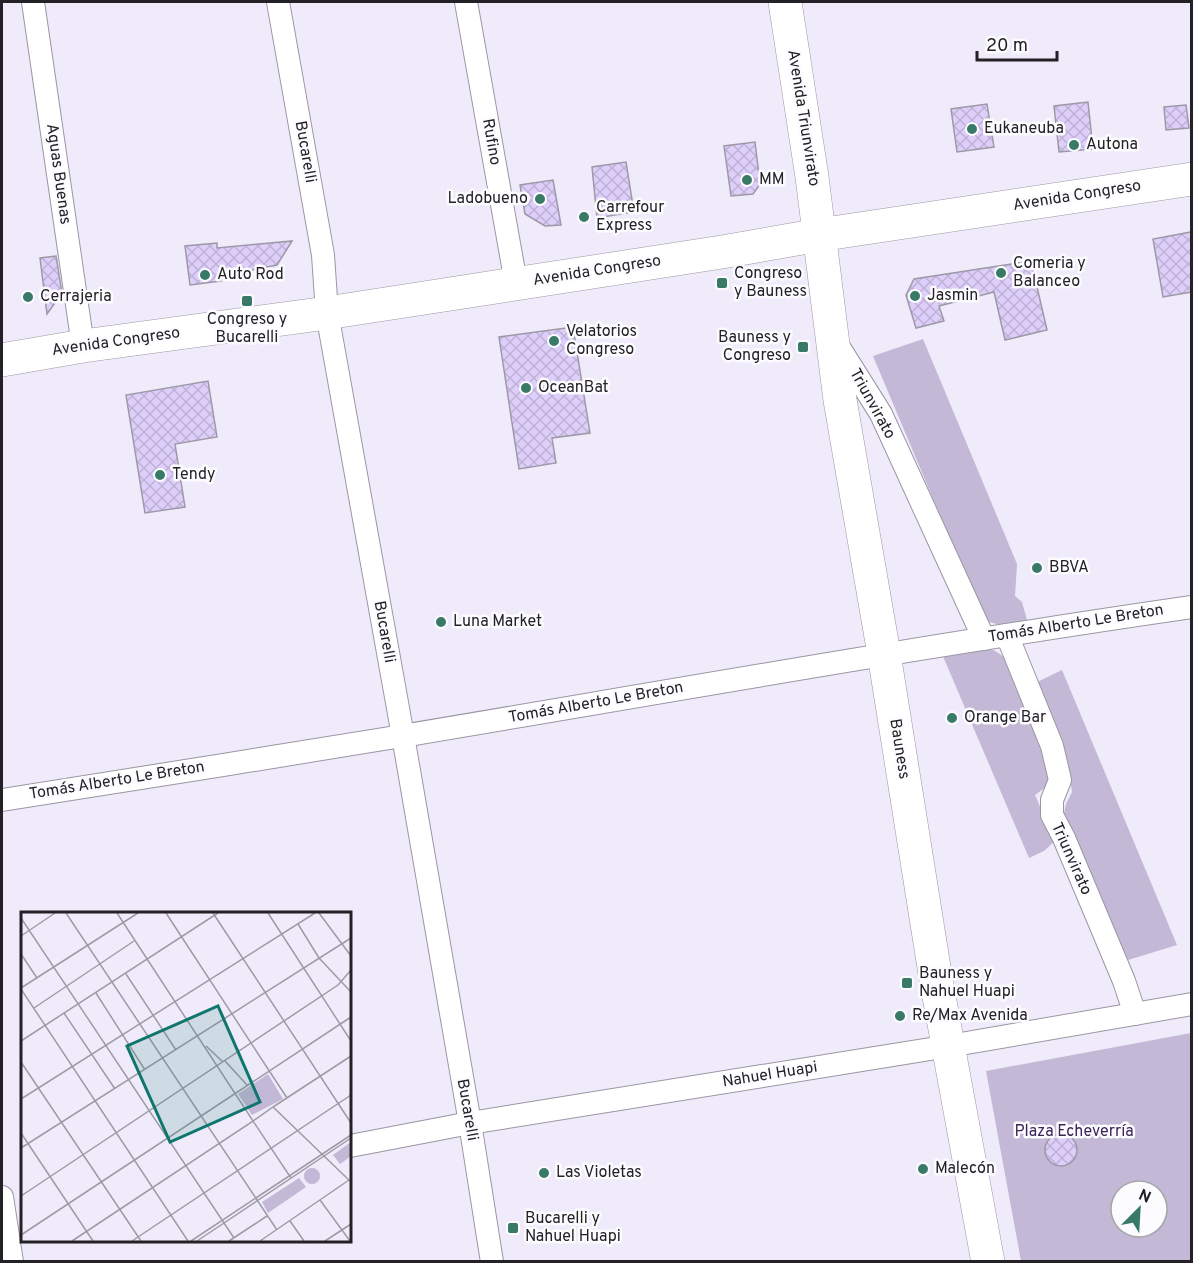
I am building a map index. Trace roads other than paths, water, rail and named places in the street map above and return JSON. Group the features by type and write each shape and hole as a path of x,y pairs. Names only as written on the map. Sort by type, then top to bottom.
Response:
{"main road":[{"name":"Avenida Triunvirato","path":"785,2 819,235"},
{"name":"Avenida Congreso","path":"2,360 83,346 327,313 1191,179"},
{"name":"Bauness","path":"819,235 840,400 884,654 936,980 988,1262"}],"street":[{"name":"Aguas Buenas","path":"33,2 83,346"},
{"name":"Bucarelli","path":"278,2 323,255 327,313 403,736 492,1262"},
{"name":"Rufino","path":"466,2 516,283"},
{"name":"Triunvirato","path":"832,335 881,414 984,639"},
{"name":"Tomás Alberto Le Breton","path":"2,800 403,736 884,654 1191,607"},
{"name":"Triunvirato","path":"1007,635 1052,746 1060,780 1052,800 1052,815 1064,838 1124,981 1135,1014"},
{"name":"Nahuel Huapi","path":"351,1146 470,1123 949,1046 1191,1004"},
{"path":"7,1206 12,1262"}],"place":[{"name":"Eukaneuba","path":"972,129"},
{"name":"Autona","path":"1074,145"},
{"name":"MM","path":"747,180"},
{"name":"Ladobueno","path":"540,199"},
{"name":"Carrefour Express","path":"584,217"},
{"name":"Comeria y Balanceo","path":"1001,273"},
{"name":"Auto Rod","path":"205,275"},
{"name":"Congreso y Bauness","path":"722,283"},
{"name":"Jasmin","path":"915,296"},
{"name":"Cerrajeria","path":"28,297"},
{"name":"Congreso y Bucarelli","path":"247,301"},
{"name":"Velatorios Congreso","path":"554,341"},
{"name":"Bauness y Congreso","path":"803,347"},
{"name":"OceanBat","path":"526,388"},
{"name":"Tendy","path":"160,475"},
{"name":"BBVA","path":"1037,568"},
{"name":"Luna Market","path":"441,622"},
{"name":"Orange Bar","path":"952,718"},
{"name":"Bauness y Nahuel Huapi","path":"907,983"},
{"name":"Re/Max Avenida","path":"900,1016"},
{"name":"Malecón","path":"923,1169"},
{"name":"Las Violetas","path":"544,1173"},
{"name":"Bucarelli y Nahuel Huapi","path":"513,1228"}],"park label":[{"name":"Plaza Echeverría","path":"1074,1132"}]}
